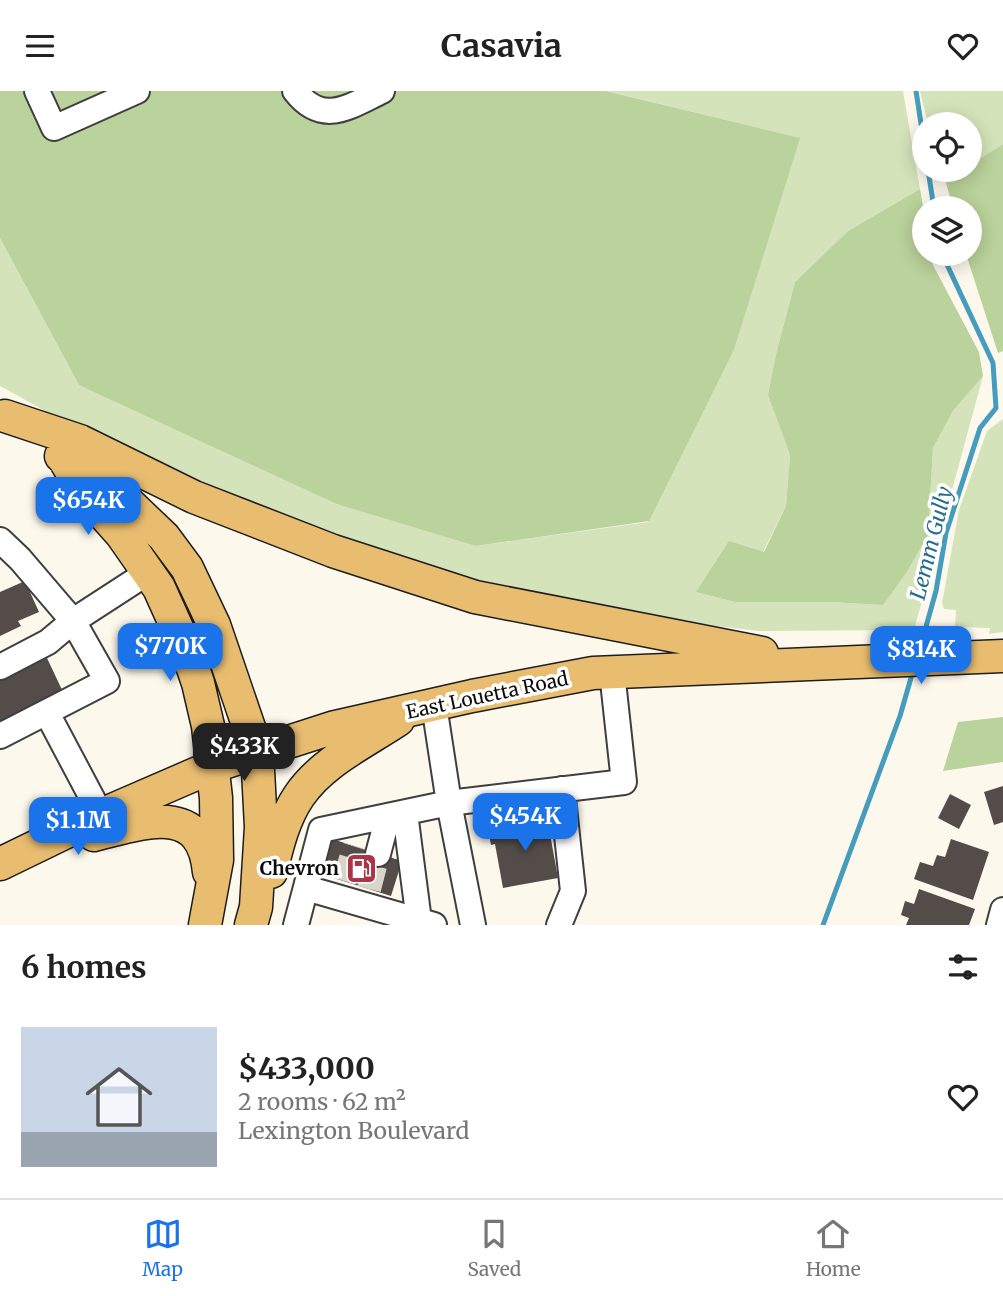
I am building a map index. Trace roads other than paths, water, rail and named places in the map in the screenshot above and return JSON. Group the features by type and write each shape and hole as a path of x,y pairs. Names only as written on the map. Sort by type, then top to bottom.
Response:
{"main road":[{"path":"2,417 63,457 99,475 164,537 187,568 214,625 257,751 261,827 253,916"},
{"path":"2,417 80,441 194,497 320,546 475,597 810,662"},
{"path":"63,457 83,491 122,535 169,607 186,648 200,695 214,766 217,860 208,911"},
{"name":"East Louetta Road","path":"0,864 101,815 214,766 335,727 424,707 593,673 810,662 991,657"},
{"path":"253,916 267,886 284,828 301,794 335,761 424,707"},
{"path":"31,850 151,822 179,824 188,828 202,842 206,852 208,911"}],"street":[{"path":"37,91 54,128 137,91"},
{"path":"295,91 305,102 320,110 337,112 382,91"},
{"path":"0,540 20,559 73,621 107,681 0,736"},
{"path":"0,667 48,642 73,621 147,573"},
{"path":"296,925 321,830 449,803 624,782 612,672"},
{"path":"424,707 449,803 473,925"},
{"path":"47,713 101,815"},
{"path":"559,925 573,891 562,789"},
{"path":"362,822 366,850 396,814"},
{"path":"396,814 411,921"},
{"path":"306,888 342,889 366,897 411,921"},
{"path":"999,925 1003,910"}],"waterway":[{"name":"Lemm Gully","path":"916,91 919,112"},
{"name":"Lemm Gully","path":"930,182 932,196"},
{"name":"Lemm Gully","path":"920,648 936,591 946,533 980,428 996,408 993,363 948,266"},
{"name":"Lemm Gully","path":"823,925 900,716 913,671"}],"tunnel":[{"path":"344,881 355,846"},
{"path":"369,889 378,854"}],"place":[{"name":"Chevron","path":"362,868"}]}
